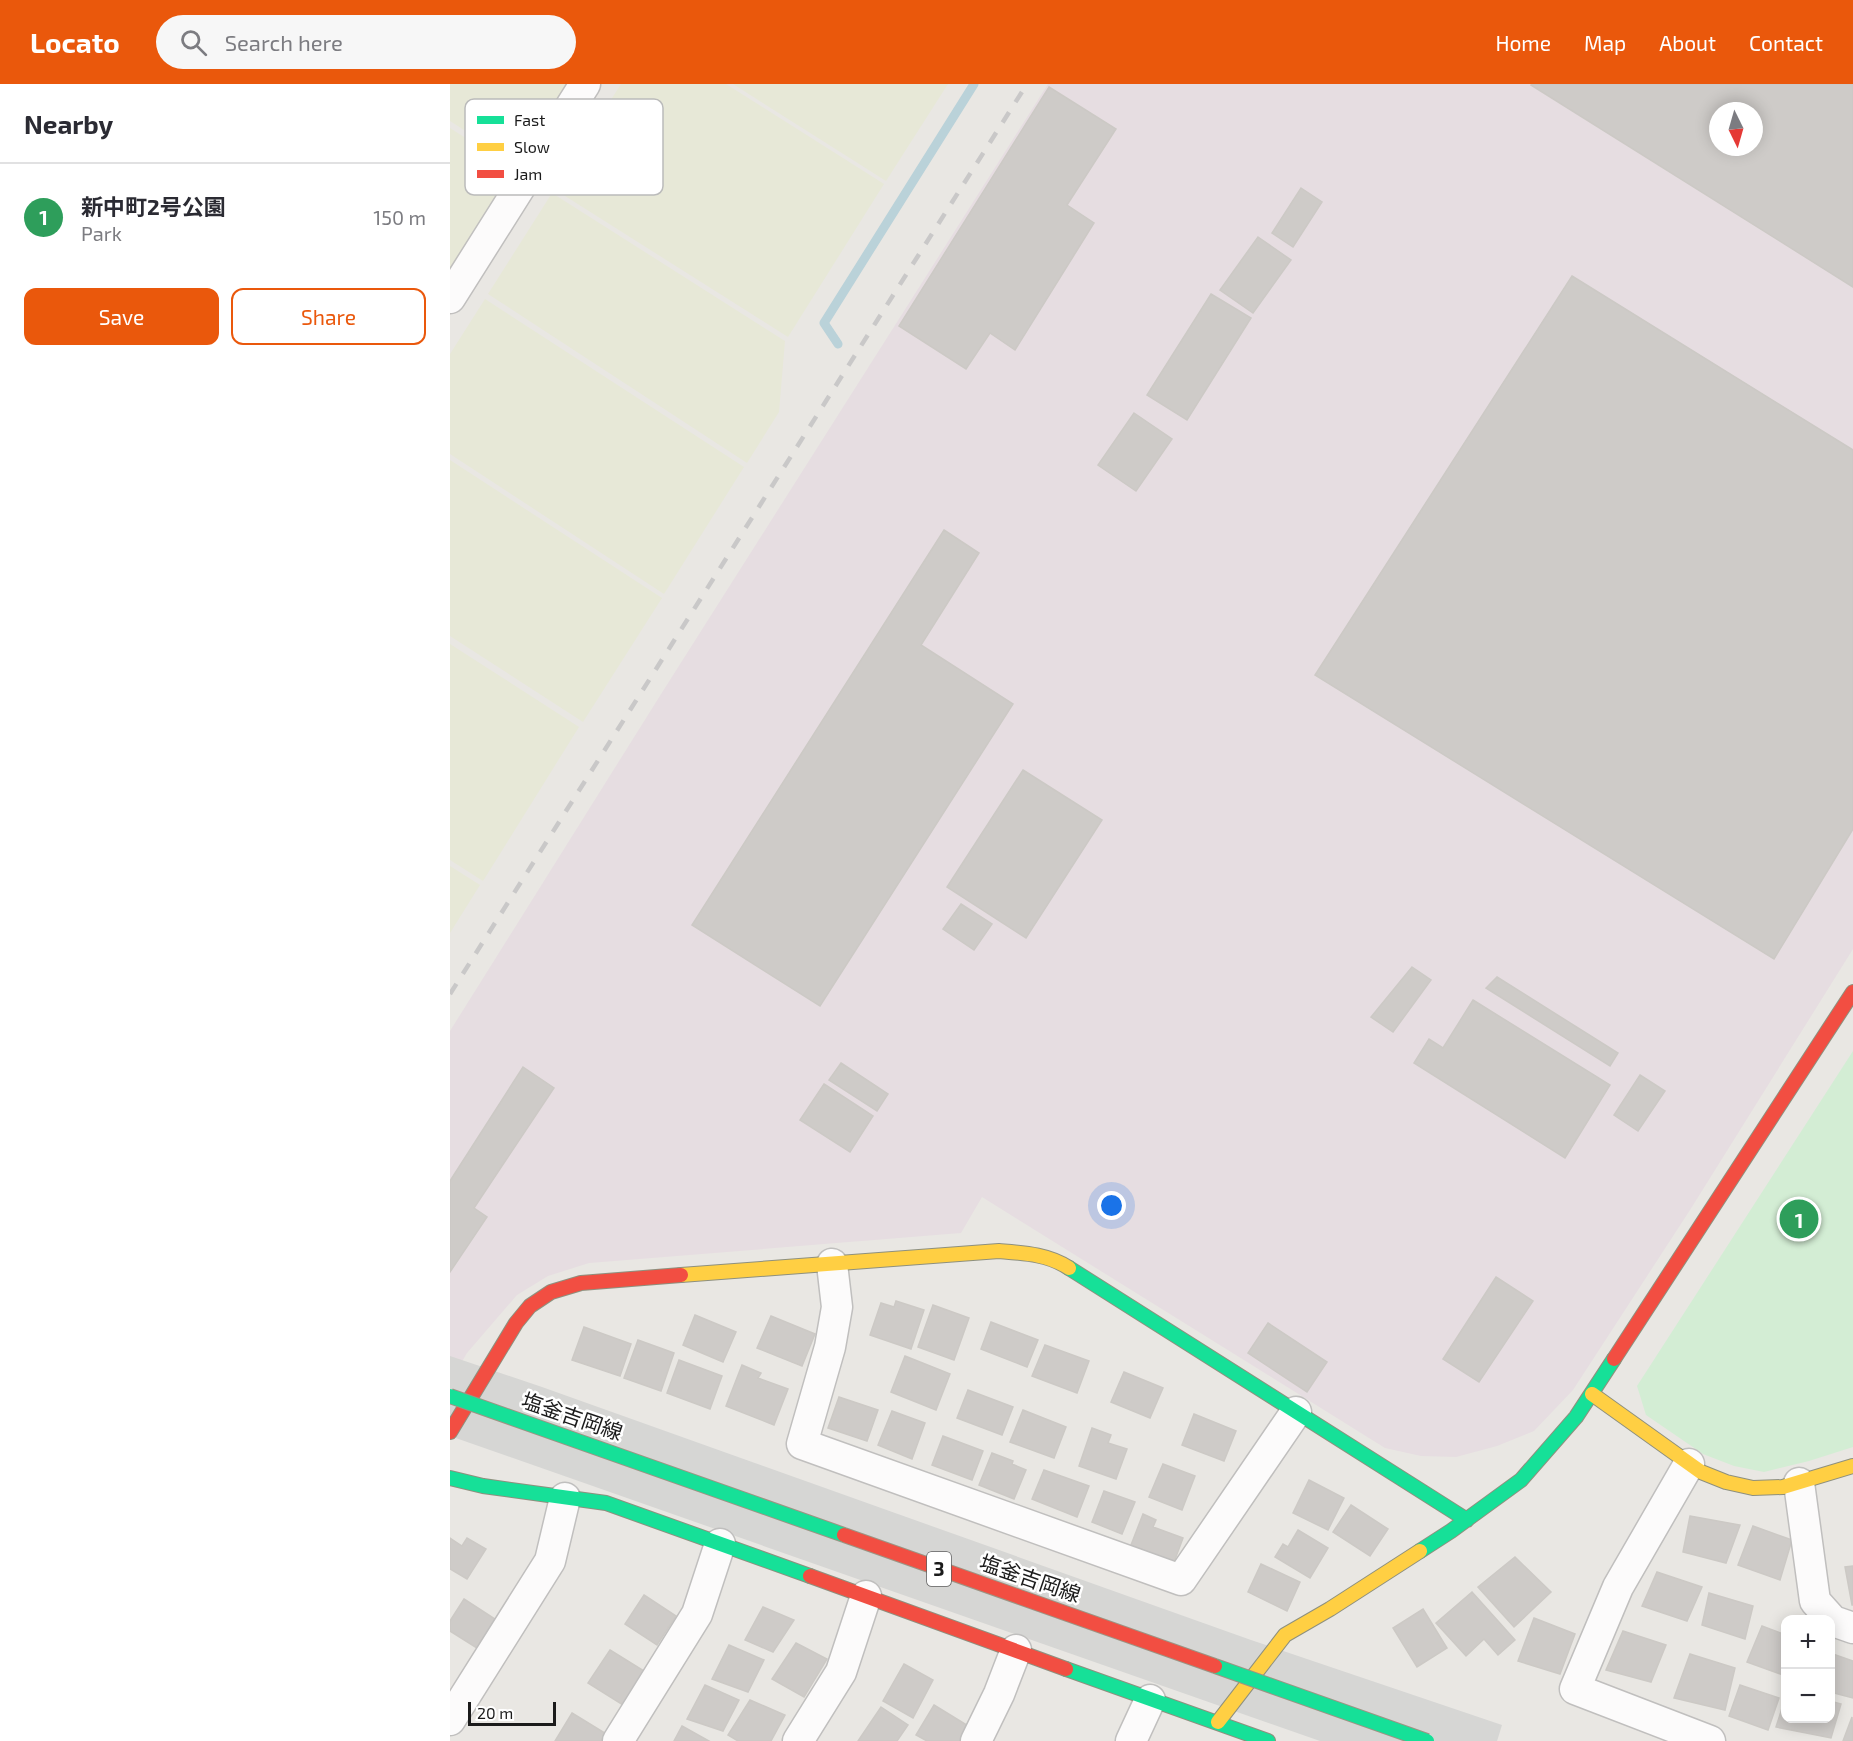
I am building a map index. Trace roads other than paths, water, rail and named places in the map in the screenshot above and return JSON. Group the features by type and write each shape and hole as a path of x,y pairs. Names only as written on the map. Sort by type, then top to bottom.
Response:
{"street":[{"path":"576,99 585,84"},
{"path":"450,298 515,195"},
{"path":"1218,1722 1285,1635 1330,1609 1467,1520 1521,1480 1576,1418 1853,992"},
{"path":"450,1432 516,1323 530,1306 551,1292 581,1283 999,1251 1033,1254 1063,1264 1467,1520"},
{"path":"832,1264 837,1307 830,1347 802,1444 1181,1580 1296,1412"},
{"path":"1592,1394 1701,1472 1726,1482 1753,1488 1783,1487 1853,1466"},
{"name":"塩釜吉岡線","path":"450,1396 1427,1741"},
{"path":"1689,1464 1618,1587 1575,1689 1710,1741"},
{"path":"450,1478 483,1486 606,1503 1268,1741"},
{"path":"1799,1483 1815,1601 1833,1621 1853,1628"},
{"path":"450,1720 550,1561 565,1498"},
{"path":"618,1741 697,1614 720,1544"},
{"path":"798,1741 841,1672 866,1596"},
{"path":"976,1741 999,1694 1016,1650"},
{"path":"1131,1741 1150,1700"}],"waterway":[{"path":"838,344 824,323 974,84"}],"railway":[{"path":"450,994 1027,84"}],"place":[{"name":"新中町2号公園","path":"1799,1219"}]}
